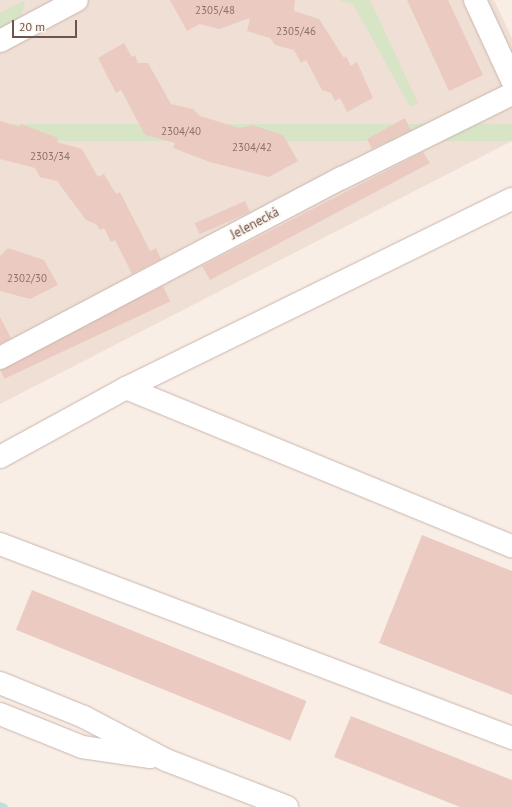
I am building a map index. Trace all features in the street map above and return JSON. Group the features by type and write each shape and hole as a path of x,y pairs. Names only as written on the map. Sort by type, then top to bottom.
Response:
{"street":[{"path":"0,42 48,7 77,0"},
{"path":"475,0 512,80"},
{"name":"Jelenecká","path":"0,358 342,178 512,94"},
{"path":"0,457 126,388 512,199"},
{"path":"126,388 512,546"},
{"path":"0,544 512,738"},
{"path":"0,683 84,717 166,760 287,807"},
{"path":"0,714 82,747 166,760"}],"shaded area":[{"path":"0,0 494,0 512,38 512,141 0,404"}],"green space":[{"path":"25,0 21,18 0,29 0,13"},
{"path":"339,0 370,0 418,103 410,107 353,4"},
{"path":"0,124 512,124 512,141 0,141"}],"building":[{"path":"170,0 295,0 294,11 319,19 344,58 346,56 351,66 357,62 373,98 347,112 340,98 335,101 331,93 322,90 306,60 301,63 294,50 275,45 270,38 247,31 250,18 219,29 200,24 187,31"},
{"path":"407,0 448,0 483,75 449,91"},
{"path":"124,43 132,57 135,55 138,63 148,63 171,104 193,109 200,116 240,128 252,125 283,135 298,161 269,177 210,162 173,148 175,143 145,135 121,90 116,93 98,58"},
{"path":"405,118 411,130 372,149 367,139"},
{"path":"0,121 20,127 21,124 58,138 57,142 82,149 98,177 104,174 116,194 120,192 150,251 156,248 161,259 132,274 115,240 111,242 104,228 100,230 96,224 86,220 57,181 40,177 35,168 0,159"},
{"path":"423,152 430,163 210,280 202,266"},
{"path":"245,201 250,212 200,234 195,223"},
{"path":"8,248 44,260 58,285 30,299 0,291 0,256"},
{"path":"163,286 170,301 4,379 0,369 0,362"},
{"path":"0,317 11,338 0,344"},
{"path":"422,535 512,571 512,695 379,643"},
{"path":"32,590 306,701 290,741 16,630"},
{"path":"351,716 512,780 512,807 460,807 334,757"}],"waterway":[{"path":"0,805 5,807"}]}
